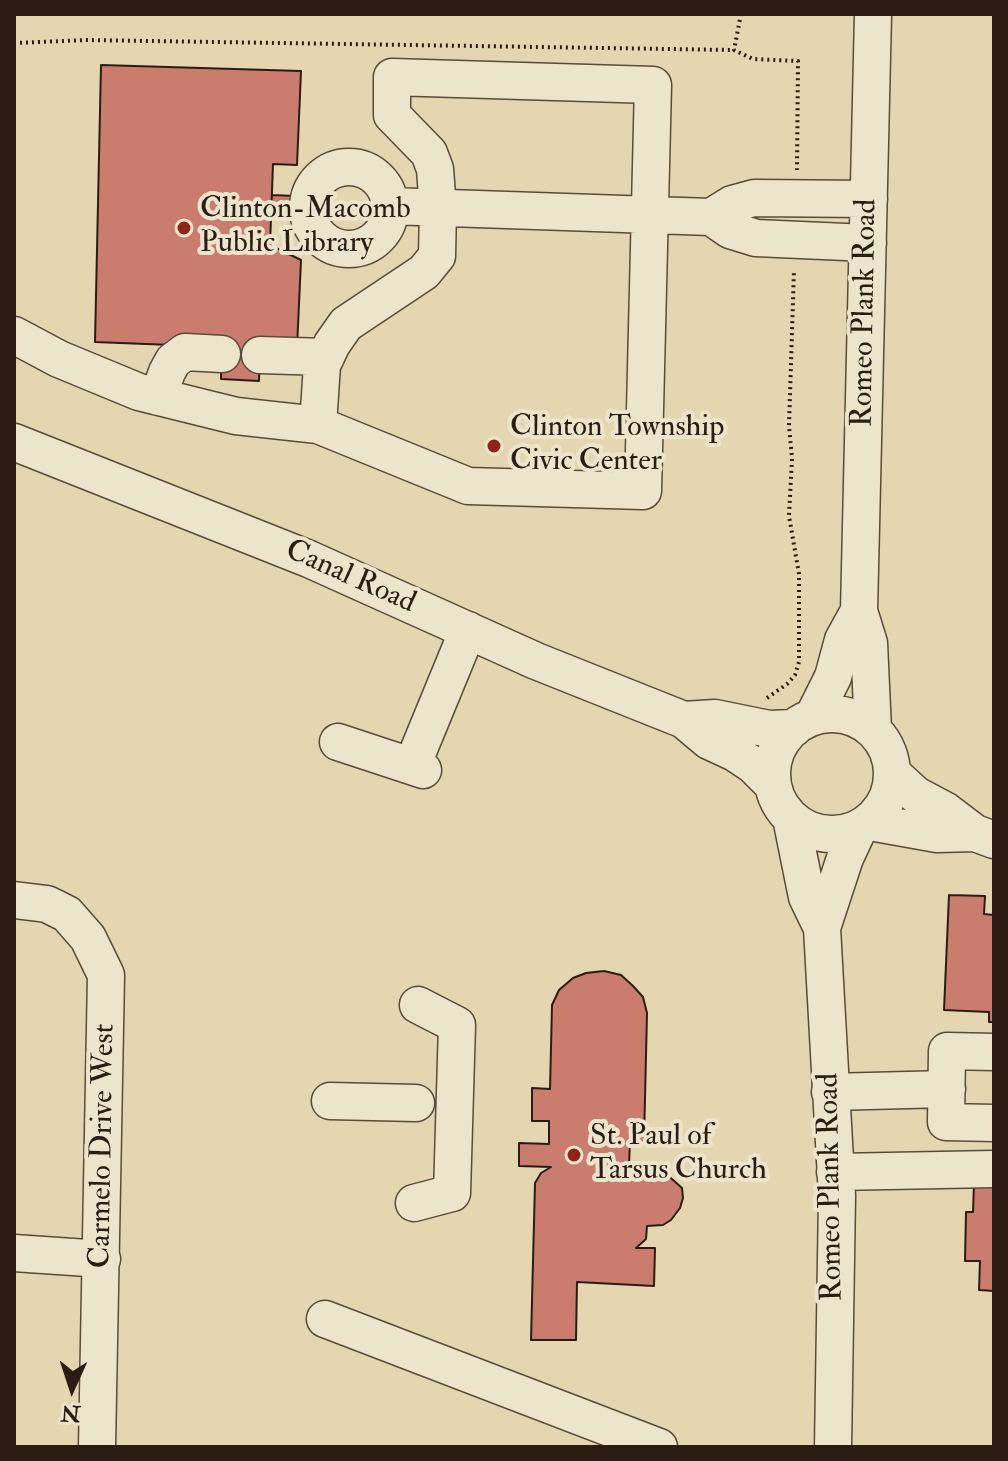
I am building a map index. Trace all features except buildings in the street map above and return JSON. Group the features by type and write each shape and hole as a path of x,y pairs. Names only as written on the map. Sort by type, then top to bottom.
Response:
{"street":[{"name":"Romeo Plank Road","path":"873,14 859,611 869,643 873,730"},
{"path":"14,335 59,359 139,392 236,416 318,425 468,486 643,491 653,85 392,77 392,115 429,153 435,169 437,256 424,272 346,324 322,365 318,425"},
{"path":"390,206 711,217 732,204 754,198 869,199"},
{"path":"711,217 730,230 756,238 868,243"},
{"path":"158,397 173,361 185,352 222,354"},
{"path":"260,355 326,357"},
{"name":"Canal Road","path":"14,442 309,559 536,661 684,720 709,741 753,765 773,785"},
{"name":"Romeo Plank Road","path":"804,723 833,677 843,640 859,611"},
{"path":"338,742 417,768 468,630"},
{"path":"834,714 855,719 873,730 890,757 892,773 886,799 864,825 842,834 824,834 806,829 791,818 782,808 773,785 773,764 780,744 804,723 834,714"},
{"name":"Canal Road","path":"684,720 715,718 769,729 804,723"},
{"path":"892,773 916,795 984,837"},
{"name":"Romeo Plank Road","path":"791,818 807,897 822,928"},
{"name":"Romeo Plank Road","path":"833,1447 835,1172 822,928 845,858 864,825"},
{"path":"864,825 984,837"},
{"name":"Carmelo Drive West","path":"14,900 38,901 67,914 88,938 106,975 97,1447"},
{"path":"414,1203 452,1193 457,1025 418,1005"},
{"path":"994,1052 947,1051 946,1122 994,1123"},
{"path":"830,1092 947,1089"},
{"path":"330,1101 416,1103"},
{"path":"835,1172 994,1169"},
{"path":"14,1253 102,1259"},
{"path":"325,1319 659,1447"}],"path":[{"path":"734,50 741,14"},
{"path":"14,43 85,40 734,50 753,59 798,61 796,198"},
{"path":"763,701 787,684 795,675 799,662 799,574 789,516 795,239"}],"place":[{"name":"Clinton-Macomb Public Library","path":"184,228"},
{"name":"Clinton Township Civic Center","path":"494,446"},
{"name":"St. Paul of Tarsus Church","path":"574,1155"}]}
